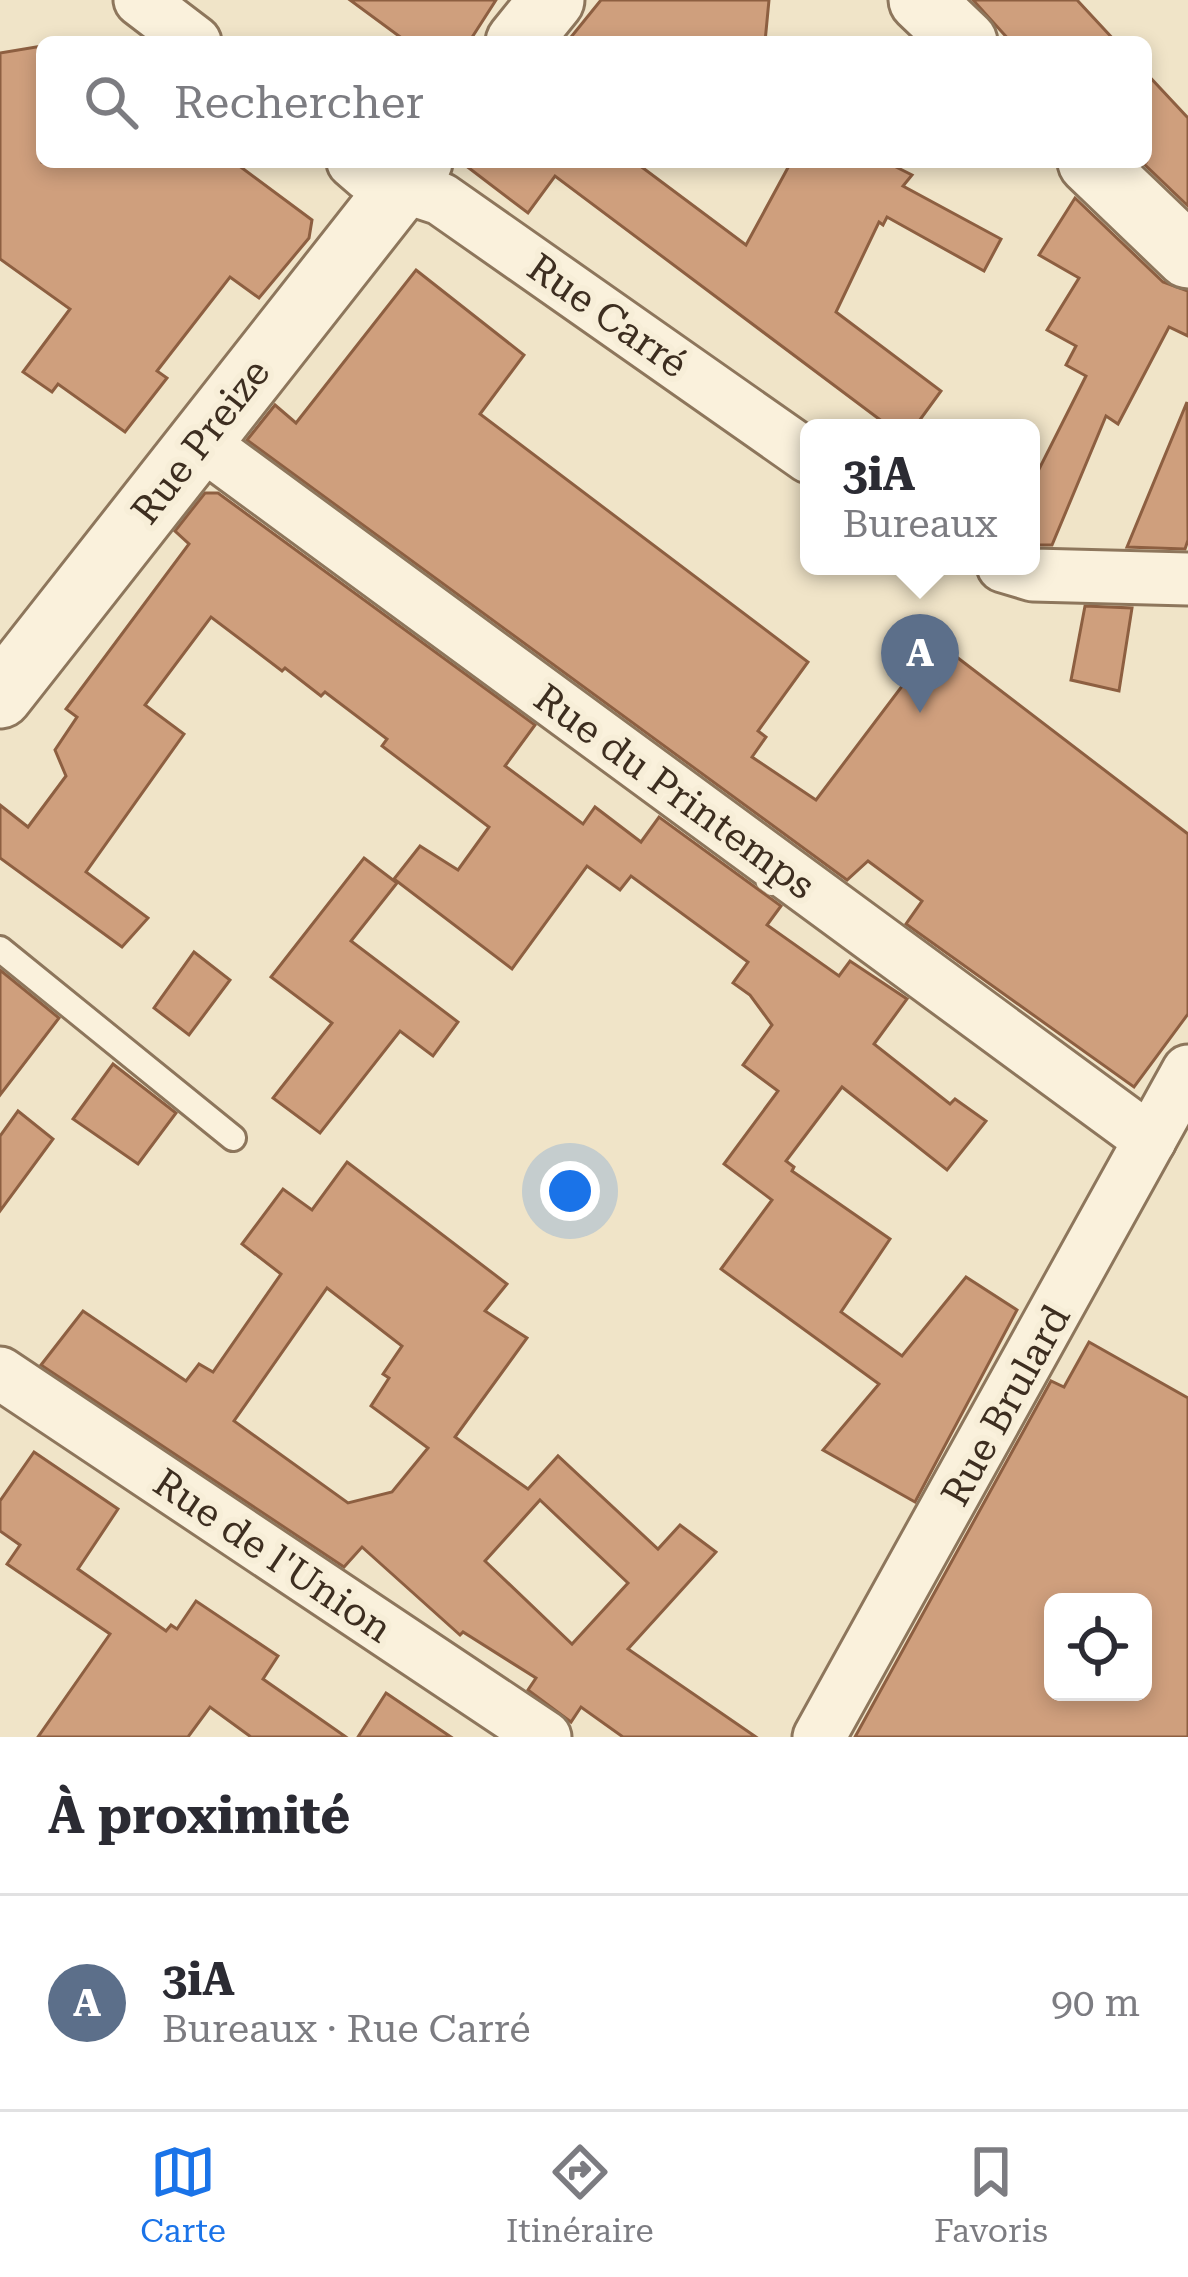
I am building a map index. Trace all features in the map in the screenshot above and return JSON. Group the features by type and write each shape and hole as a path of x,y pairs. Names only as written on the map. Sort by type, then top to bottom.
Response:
{"street":[{"path":"140,0 187,36"},
{"path":"523,36 552,0"},
{"path":"921,0 959,36"},
{"path":"1096,168 1188,256"},
{"name":"Rue Preize","path":"0,696 200,442 391,170"},
{"name":"Rue Carré","path":"391,170 441,199 800,451"},
{"name":"Rue du Printemps","path":"200,442 1150,1141"},
{"path":"1033,575 1188,579"},
{"name":"Rue Brulard","path":"819,1737 1188,1071"},
{"name":"Rue de l'Union","path":"0,1373 545,1737"}],"lane":[{"path":"0,950 233,1138"}],"building":[{"path":"350,0 496,0 473,36 399,36"},
{"path":"601,0 769,0 766,36 572,36"},
{"path":"973,0 1077,0 1110,36 1006,36"},
{"path":"36,47 36,168 242,168 312,220 309,238 259,298 230,277 157,371 167,378 125,432 58,384 52,392 23,372 70,309 0,259 0,53"},
{"path":"1152,79 1188,118 1188,206 1148,168 1152,168"},
{"path":"469,168 643,168 746,245 788,168 898,168 912,175 903,186 1001,239 984,271 887,217 883,225 879,222 836,312 941,391 921,419 879,419 555,176 528,213"},
{"path":"1075,198 1163,282 1188,291 1188,336 1169,327 1118,424 1106,416 1052,545 1040,545 1040,467 1086,376 1066,365 1076,346 1047,330 1079,278 1039,255"},
{"path":"416,270 524,355 480,414 808,662 758,731 766,737 752,757 816,800 912,673 905,668 937,642 1188,834 1188,1014 1134,1087 906,924 922,901 868,861 847,880 247,440 275,405 296,423"},
{"path":"1187,402 1185,549 1127,547"},
{"path":"205,493 218,493 535,725 505,766 583,824 595,807 641,842 659,817 781,906 767,925 839,976 850,961 907,999 874,1044 950,1104 955,1099 986,1121 947,1170 842,1087 786,1161 794,1167 792,1171 890,1239 841,1312 902,1356 966,1277 1017,1310 915,1502 823,1450 879,1384 721,1269 772,1200 724,1164 778,1091 743,1065 772,1025 750,995 733,983 748,962 631,876 620,890 587,866 512,969 394,879 420,846 458,870 489,827 382,746 387,739 325,692 321,696 285,668 282,671 211,617 145,705 184,734 86,872 148,918 122,947 0,858 0,805 28,827 66,776 55,750 77,717 66,709 189,544 175,531"},
{"path":"1085,606 1132,608 1119,691 1071,680"},
{"path":"364,858 397,883 351,941 458,1022 433,1056 400,1031 320,1133 273,1098 332,1023 271,977"},
{"path":"194,952 230,980 189,1035 154,1008"},
{"path":"0,970 59,1018 0,1095"},
{"path":"113,1064 176,1113 138,1164 73,1119"},
{"path":"18,1111 53,1139 0,1211 0,1136"},
{"path":"347,1162 507,1284 485,1311 527,1338 455,1437 528,1489 558,1456 658,1549 680,1525 716,1552 628,1649 756,1737 623,1737 581,1707 571,1722 528,1690 536,1678 463,1632 460,1635 362,1547 344,1567 41,1365 83,1311 186,1381 199,1364 213,1372 281,1274 242,1244 283,1189 312,1210","holes":["327,1288 402,1346 383,1374 389,1378 371,1406 428,1448 392,1492 348,1503 234,1421","540,1500 628,1583 572,1644 485,1561"]},
{"path":"1089,1342 1188,1398 1188,1737 855,1737 1051,1381 1064,1387"},
{"path":"34,1452 118,1509 78,1569 166,1631 171,1625 177,1629 196,1601 278,1656 263,1679 346,1737 251,1737 210,1707 188,1737 38,1737 110,1634 7,1564 20,1545 0,1531 0,1501"},
{"path":"386,1693 451,1737 358,1737"}],"place":[{"name":"3iA","path":"920,713"}]}
